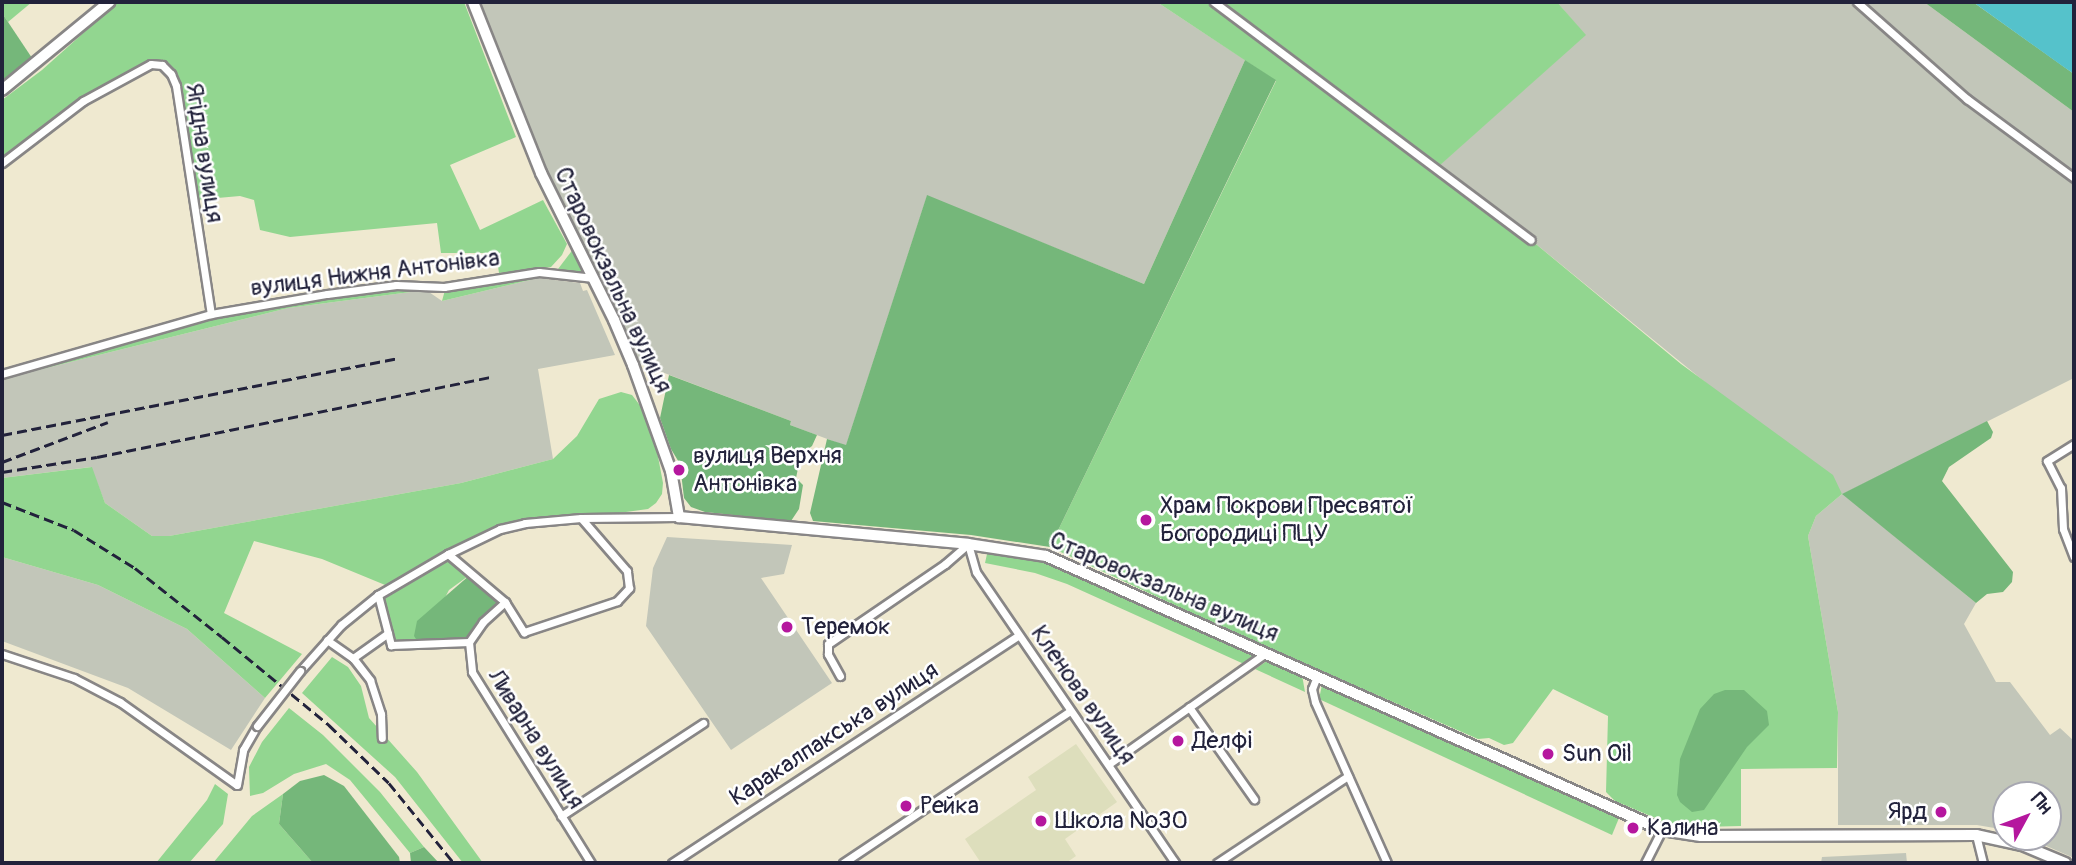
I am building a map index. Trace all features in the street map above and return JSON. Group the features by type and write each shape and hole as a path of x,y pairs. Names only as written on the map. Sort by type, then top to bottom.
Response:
{"main road":[{"path":"2,90 109,2"},
{"name":"Старовокзальна вулиця","path":"473,2 541,173 628,353 671,471 679,517 968,544 1046,556 1662,830 1719,836 1976,835 2022,845 2065,863"}],"street":[{"path":"1214,2 1531,240"},
{"path":"1857,2 1967,99 2074,178"},
{"name":"Ягідна вулиця","path":"2,163 83,101 151,64 162,65 174,79 211,314"},
{"name":"вулиця Нижня Антонівка","path":"2,374 211,314 396,285 444,287 539,272 594,278"},
{"path":"2074,444 2047,461 2061,488 2063,529 2074,557"},
{"path":"2,654 74,678 120,702 237,785 243,750 257,726 327,640 378,596 448,554 500,529 525,523 581,518 679,517"},
{"path":"448,554 505,602 524,632 624,596 630,584 627,571 581,518"},
{"path":"840,676 828,654 828,644 945,564 968,544"},
{"name":"Кленова вулиця","path":"968,544 976,572 1017,636 1175,863"},
{"path":"378,596 388,641 396,646 469,642 483,622 505,602"},
{"path":"353,658 388,633"},
{"name":"Каракалпакська вулиця","path":"672,863 1017,636"},
{"path":"327,640 353,658 370,680 381,714 382,738"},
{"name":"Ливарна вулиця","path":"469,642 472,672 591,863"},
{"path":"1109,765 1266,653"},
{"path":"1317,676 1312,689 1315,702 1387,863"},
{"path":"1189,707 1254,799"},
{"path":"843,863 1070,711"},
{"path":"561,816 704,723"},
{"path":"1217,863 1348,776"},
{"path":"1645,863 1662,830"},
{"path":"1976,835 1983,863"}],"shaded area":[{"path":"480,2 1157,2 1245,60 1144,284 927,196 846,446 790,425 791,421 638,363 548,179"},
{"path":"1557,2 1924,2 2074,112 2074,378 1843,494 1976,603 1964,624 1996,682 2010,682 2050,735 2060,728 2074,741 2074,858 2058,851 2062,851 2062,781 1992,781 1992,828 1977,825 1838,825 1838,712 1808,536 1816,516 1842,494 1531,240 1436,168 1585,35"},
{"path":"538,278 580,283 583,291 587,290 615,355 538,369 553,459 461,483 169,536 152,536 105,503 91,467 2,478 2,379 288,308 426,290 442,301"},
{"path":"667,537 792,545 784,574 761,578 832,683 731,750 646,626 653,568"},
{"path":"2,557 98,585 187,629 265,698 231,750 128,688 2,641"},
{"name":"Школа №30","path":"1076,744 1117,802 1065,839 1076,856 1066,863 981,863 965,839 1036,790 1028,777"},
{"path":"1906,853 1907,863 1821,863 1822,857"}],"green space":[{"path":"2,2 32,2 8,22 2,13"},
{"path":"118,2 464,2 516,137 450,165 480,230 543,200 567,244 562,255 551,267 499,273 496,253 441,253 437,223 290,237 260,230 254,200 240,196 195,200 190,144 177,79 163,63 104,85 2,160 2,100 42,70"},
{"path":"1157,2 1208,2 1285,61 1288,57 1531,240 1681,364 1833,475 1842,494 1816,516 1808,536 1838,712 1837,768 1741,769 1741,826 1672,825 1615,801 1606,792 1608,716 1553,689 1513,743 1504,745 1489,738 1478,739 1239,635 1050,547 1276,81"},
{"path":"1219,2 1557,2 1586,35 1439,166"},
{"path":"1924,2 1973,2 2074,74 2074,112"},
{"path":"2,13 36,64 2,90"},
{"path":"1245,60 1276,80 1050,547 971,535 813,521 810,513 827,439 846,445 927,195 1144,284"},
{"path":"577,244 594,278 555,273"},
{"path":"538,274 538,278 442,301 445,290"},
{"path":"396,288 426,290 288,308 2,379 2,376 212,318 328,296"},
{"path":"669,375 791,421 790,425 817,435 812,446 801,454 796,478 803,485 799,509 791,521 705,512 691,507 684,498 680,464 671,449 660,418"},
{"path":"621,392 632,395 642,408 656,446 663,483 662,494 656,503 648,509 500,529 449,554 471,574 449,590 420,645 391,645 378,595 390,587 322,559 254,541 224,613 302,654 265,698 187,629 98,585 2,557 2,478 92,467 105,503 152,536 169,536 461,483 553,459 577,436 599,399"},
{"path":"1987,421 1993,432 1991,438 1949,467 1942,481 2013,572 2012,582 2003,592 1987,594 1976,603 1842,494"},
{"path":"987,554 1045,561 1253,656 1244,664 1067,584 1035,573 985,563"},
{"path":"471,574 505,602 469,642 420,645 414,636 417,621"},
{"path":"332,657 348,667 361,686 369,718 417,772 483,863 463,863 395,777 302,693"},
{"path":"1267,661 1302,675 1305,692 1255,669"},
{"path":"1322,685 1619,818 1612,835 1319,699"},
{"path":"1725,690 1744,690 1767,711 1769,725 1747,747 1704,810 1692,812 1680,802 1677,795 1680,759 1700,709 1714,694"},
{"path":"289,708 323,735 380,792 424,847 410,853 350,780 326,764 294,774 263,793 250,796 249,767 262,742"},
{"path":"324,775 344,786 399,857 400,863 313,863 279,824 283,794 300,781"},
{"path":"215,784 228,794 223,824 189,863 156,863 207,800"},
{"path":"283,794 279,824 313,863 213,863 252,816"},
{"path":"424,847 439,863 411,863 410,853"}],"water":[{"path":"1973,2 2074,2 2074,74 2061,65"}],"railway":[{"path":"2,435 399,358"},
{"path":"2,472 97,457 491,377"},
{"path":"2,462 108,422"},
{"path":"2,502 74,530 135,568 222,637 329,725 389,783 454,863"}],"place":[{"name":"вулиця Верхня Антонівка","path":"679,470"},
{"name":"Храм Покрови Пресвятої Богородиці ПЦУ","path":"1146,520"},
{"name":"Теремок","path":"787,627"},
{"name":"Делфі","path":"1178,741"},
{"name":"Sun Oil","path":"1548,754"},
{"name":"Рейка","path":"906,806"},
{"name":"Ярд","path":"1941,812"},
{"name":"Школа №30","path":"1041,821"},
{"name":"Калина","path":"1633,828"}]}
